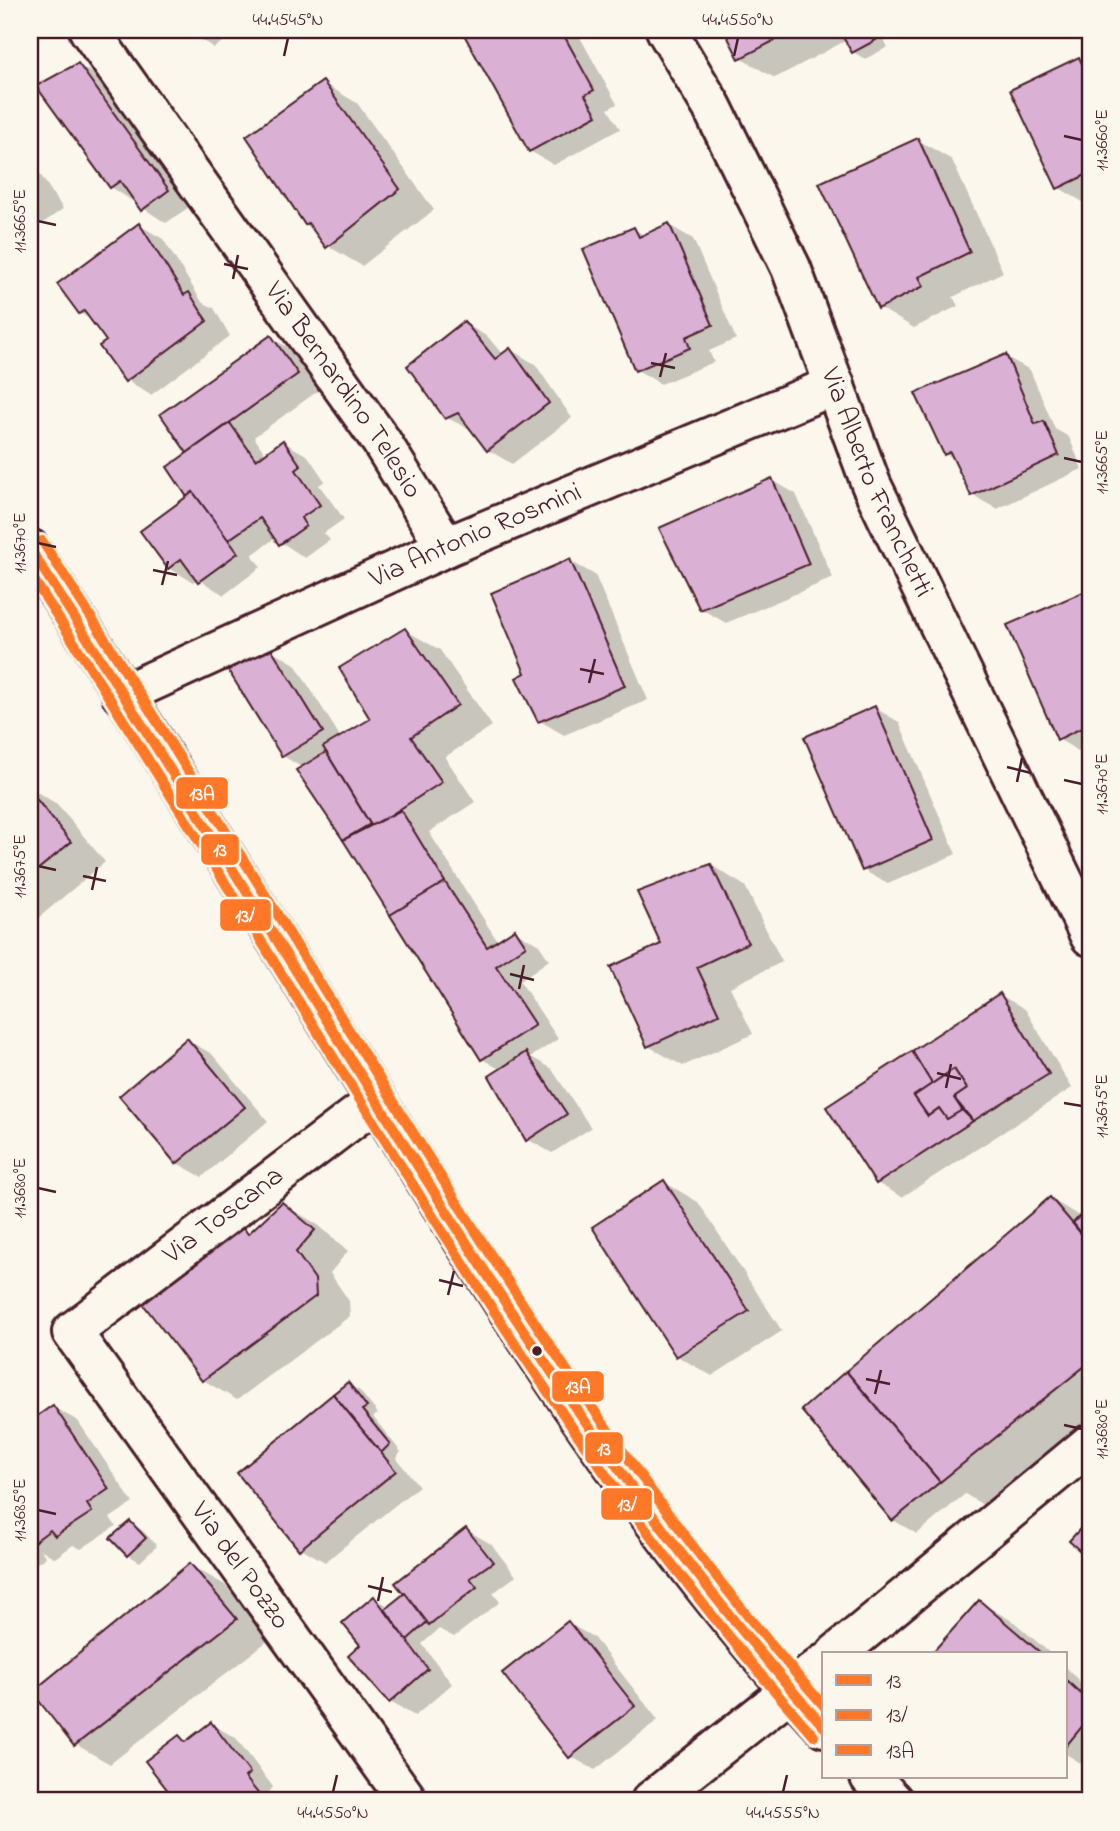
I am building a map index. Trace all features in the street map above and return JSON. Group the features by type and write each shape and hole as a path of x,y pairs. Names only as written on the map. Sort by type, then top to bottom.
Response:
{"street":[{"name":"Via Bernardino Telesio","path":"89,30 381,441 446,547"},
{"name":"Via Alberto Franchetti","path":"666,30 712,107 791,268 871,484 1090,936"},
{"name":"Via Antonio Rosmini","path":"122,695 446,547 835,385"},
{"path":"30,549 534,1353 648,1514 791,1692 822,1725"},
{"name":"Via Toscana","path":"72,1332 376,1101"},
{"name":"Via del Pozzo","path":"72,1332 408,1801"},
{"path":"838,1652 1090,1444"},
{"path":"651,1801 822,1666"},
{"path":"871,1778 893,1801"}],"building":[{"path":"561,30 594,90 585,95 597,115 529,152 462,31"},
{"path":"724,30 795,30 739,59"},
{"path":"839,30 871,30 876,40 852,53"},
{"path":"1079,57 1090,81 1090,173 1057,189 1010,90"},
{"path":"78,63 169,190 141,211 120,181 110,188 36,86"},
{"path":"323,81 400,189 326,248 308,223 305,225 246,136"},
{"path":"918,138 970,252 919,277 924,286 878,309 819,183"},
{"path":"139,223 184,295 189,292 207,321 125,382 99,346 106,341 84,311 79,314 57,284"},
{"path":"669,223 713,325 686,337 690,348 635,371 583,249 634,227 639,237"},
{"path":"464,321 495,359 510,348 549,403 487,451 458,413 445,419 407,366"},
{"path":"271,335 298,374 187,453 160,414"},
{"path":"1006,354 1035,424 1044,421 1059,455 971,496 950,452 944,455 915,393"},
{"path":"230,423 256,460 283,440 301,466 296,470 320,505 301,518 306,526 279,545 260,518 228,540 193,492 187,497 167,467"},
{"path":"772,478 809,564 700,610 659,528"},
{"path":"193,492 238,553 198,582 181,559 168,569 140,531"},
{"path":"570,559 625,686 538,722 516,678 525,673 491,593"},
{"path":"1090,589 1090,724 1057,740 1007,625"},
{"path":"405,628 458,705 411,737 442,782 372,827 323,747 370,719 339,668"},
{"path":"271,648 323,732 282,757 228,670"},
{"path":"875,706 933,840 862,871 804,737"},
{"path":"326,752 370,824 343,840 296,770"},
{"path":"30,791 71,842 30,876"},
{"path":"401,810 445,882 390,915 343,840"},
{"path":"711,864 748,943 697,967 719,1014 647,1047 610,967 661,944 637,892"},
{"path":"445,882 487,947 515,929 526,946 496,966 535,1025 481,1060 390,915"},
{"path":"1000,993 1049,1074 973,1121 954,1098 967,1089 954,1069 932,1084 912,1051"},
{"path":"187,1038 245,1107 176,1164 119,1096"},
{"path":"912,1051 932,1084 914,1096 928,1116 939,1108 947,1119 962,1110 973,1121 876,1184 826,1107"},
{"path":"526,1052 567,1114 526,1141 489,1076"},
{"path":"954,1069 967,1089 954,1098 962,1110 947,1119 939,1108 928,1116 914,1096"},
{"path":"664,1180 749,1311 676,1357 592,1227"},
{"path":"1050,1197 1090,1244 1090,1362 940,1482 846,1371"},
{"path":"282,1202 315,1230 296,1252 315,1279 316,1296 202,1381 143,1304 243,1227 248,1234"},
{"path":"1090,1205 1090,1244 1073,1223"},
{"path":"846,1371 940,1482 892,1521 801,1410"},
{"path":"348,1382 367,1407 362,1410 390,1444 381,1453 333,1394"},
{"path":"333,1394 396,1471 299,1550 237,1473"},
{"path":"53,1405 109,1489 87,1504 92,1512 55,1536 50,1530 30,1545 30,1421"},
{"path":"1090,1518 1090,1560 1069,1541"},
{"path":"130,1521 146,1538 127,1556 110,1538"},
{"path":"466,1528 493,1562 470,1578 477,1587 429,1625 395,1583"},
{"path":"190,1563 237,1619 74,1746 32,1692"},
{"path":"405,1593 427,1622 407,1640 385,1609"},
{"path":"374,1596 428,1669 389,1703 348,1656 360,1645 342,1623"},
{"path":"979,1600 1040,1652 933,1652"},
{"path":"568,1621 635,1706 569,1758 502,1673"},
{"path":"1068,1682 1090,1702 1090,1717 1068,1744"},
{"path":"211,1722 250,1773 245,1777 264,1801 176,1801 145,1761 179,1735 185,1742"}],"transit line":[{"name":"13A","path":"42,541 437,1171 540,1330 647,1485 762,1634 822,1704"},
{"name":"13","path":"30,549 525,1333 580,1414 696,1573 758,1651 822,1725"},
{"name":"13/","path":"30,574 412,1184 518,1348 629,1507 749,1661 814,1736"}]}
